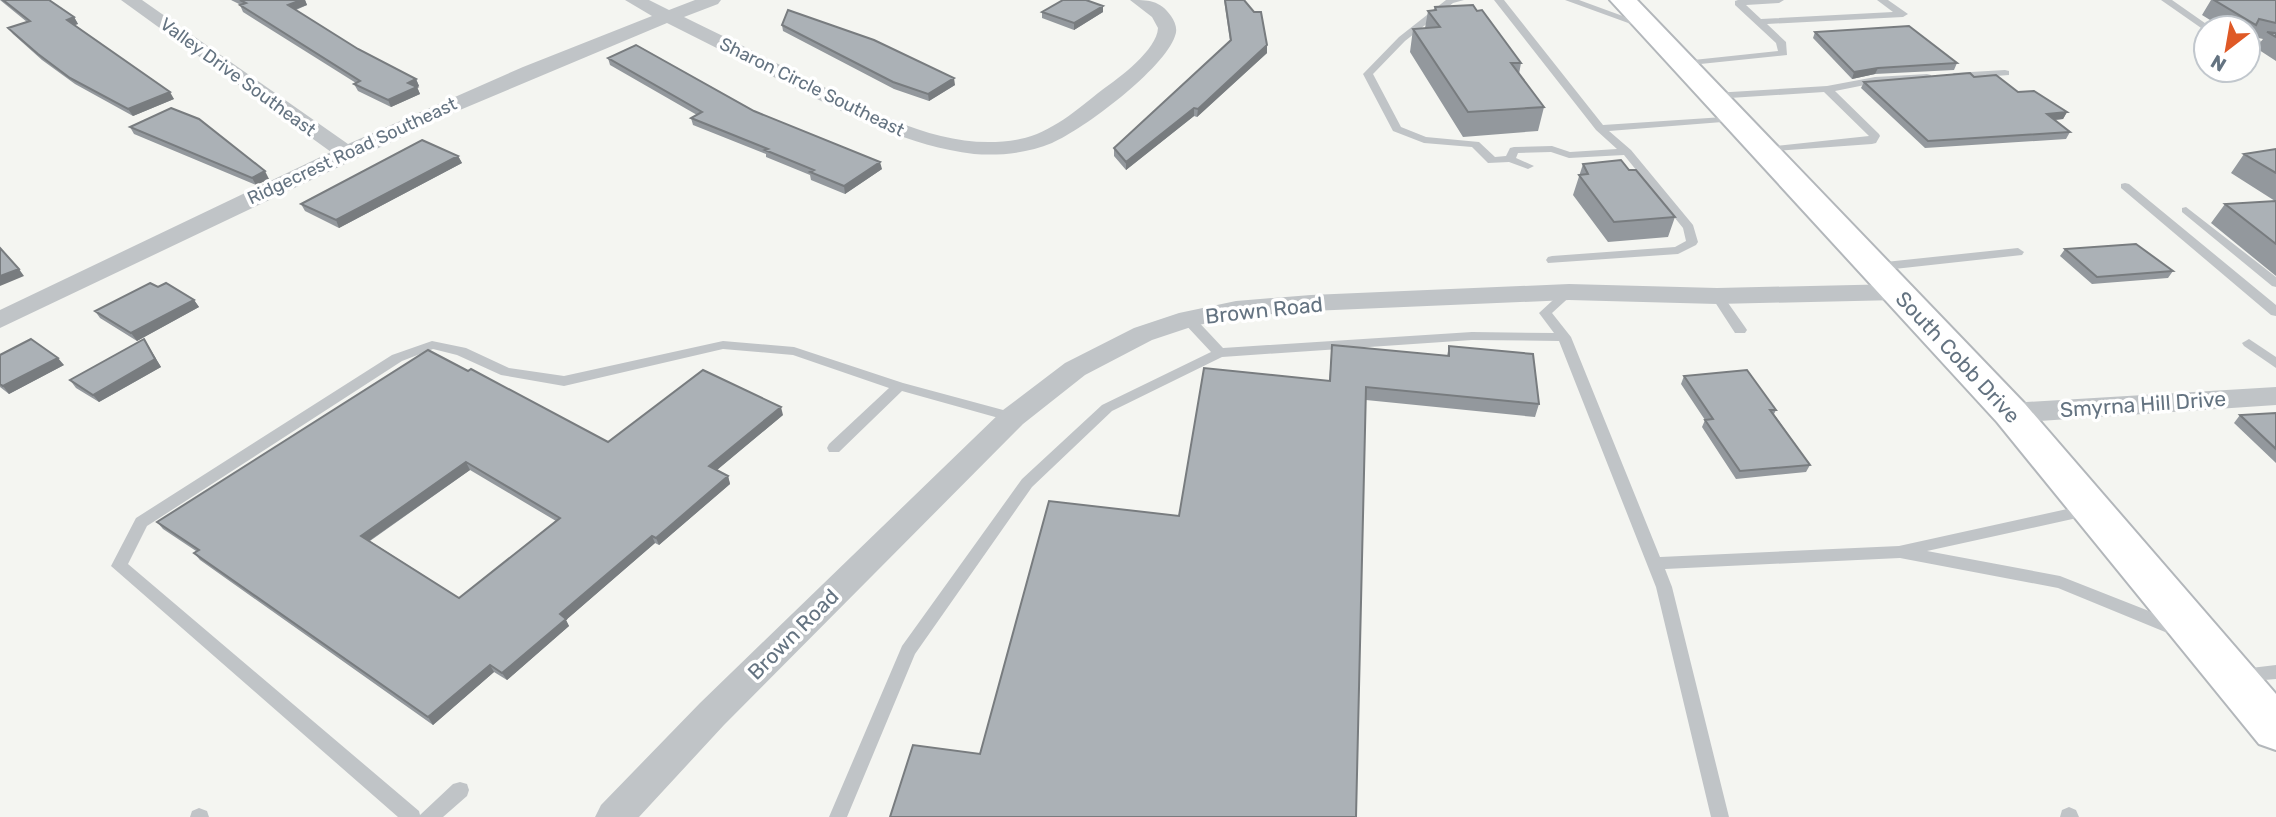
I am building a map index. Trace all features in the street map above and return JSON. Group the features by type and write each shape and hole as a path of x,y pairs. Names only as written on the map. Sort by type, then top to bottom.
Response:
{"main road":[{"name":"South Cobb Drive","path":"1623,0 2011,413 2200,639 2254,674 2276,729"}],"street":[{"name":"Valley Drive Southeast","path":"130,0 347,152"},
{"path":"634,0 667,16"},
{"name":"Ridgecrest Road Southeast","path":"0,320 347,152 504,80 712,0"},
{"name":"Sharon Circle Southeast","path":"667,16 903,132 927,140 997,148 1030,143 1062,130 1108,95 1155,52 1167,33 1166,21 1157,11 1139,0"},
{"name":"Brown Road","path":"614,817 712,714 1013,417 1075,369 1143,334 1188,319 1236,309 1311,303 1569,292 1717,296 1886,280"},
{"name":"Smyrna Hill Drive","path":"2011,413 2276,396"}],"lane":[{"path":"1459,0 1450,1 1402,39 1368,74 1397,129 1424,140 1475,144 1492,161 1510,159 1528,166"},
{"path":"1499,0 1600,128 1628,152 1689,228 1692,242 1678,250 1552,260"},
{"path":"1570,0 1650,28"},
{"path":"1684,64 1784,53 1781,42 1738,3 1779,0"},
{"path":"1760,22 1903,14 1882,0"},
{"path":"2166,0 2192,18"},
{"path":"1600,128 1875,80 2005,73"},
{"path":"1765,150 1872,141 1875,136 1827,89"},
{"path":"1510,159 1514,150 1552,149 1569,155 1628,152"},
{"path":"1557,163 1569,155"},
{"path":"2125,186 2276,312"},
{"path":"2186,210 2276,283"},
{"path":"1886,280 2018,252"},
{"path":"1569,292 1545,313 1564,337 1664,587 1720,817"},
{"path":"1717,296 1740,330"},
{"path":"1188,319 1220,353"},
{"path":"838,817 908,651 1027,483 1107,408 1220,353 1472,336 1564,337"},
{"path":"2249,343 2276,364"},
{"path":"412,817 119,566 141,522 397,358 432,345 461,351 506,372 564,381 723,345 794,351 899,386 1013,417"},
{"path":"834,449 899,386"},
{"path":"1655,563 1899,552 2001,527 2092,510"},
{"path":"1899,552 2060,582 2200,639"},
{"path":"429,817 460,790"}],"building":[{"path":"3,0 49,0 74,17 67,20 170,92 128,109 70,78 8,28 30,21"},
{"path":"240,0 301,0 288,5 358,49 416,79 408,83 417,87 388,100 354,84 360,81 240,5 246,3"},
{"path":"1063,0 1086,0 1103,6 1074,23 1042,12"},
{"path":"1225,0 1244,0 1254,12 1261,12 1267,45 1198,109 1194,108 1126,162 1114,148 1231,40"},
{"path":"2214,0 2276,0 2276,23 2262,20 2262,14 2238,14"},
{"path":"1473,5 1477,11 1482,10 1521,63 1511,63 1544,107 1468,112 1413,29 1440,27 1428,11 1436,10 1435,7"},
{"path":"788,10 874,40 954,78 928,94 893,82 782,25"},
{"path":"1909,26 1957,63 1854,72 1815,32"},
{"path":"636,45 754,111 880,162 844,186 810,172 814,170 765,150 768,149 691,118 702,112 608,58"},
{"path":"1970,73 1974,77 1996,75 2018,92 2034,91 2067,112 2047,114 2070,132 1928,141 1864,82"},
{"path":"171,108 199,119 265,171 252,178 130,127"},
{"path":"422,140 458,156 336,220 301,204"},
{"path":"2276,149 2276,173 2244,154"},
{"path":"1621,160 1629,170 1636,170 1675,217 1614,222 1579,175 1588,174 1583,164"},
{"path":"2276,201 2276,244 2225,204"},
{"path":"2136,244 2173,271 2097,277 2065,249"},
{"path":"0,248 19,269 0,276"},
{"path":"150,283 158,287 166,283 194,300 131,333 95,311"},
{"path":"31,339 58,358 3,386 0,384 0,355"},
{"path":"144,339 155,359 93,395 70,380"},
{"path":"1332,345 1449,356 1449,346 1533,354 1539,404 1366,387 1356,817 890,817 913,745 980,754 1049,501 1179,516 1204,368 1330,381"},
{"path":"428,350 468,371 471,369 608,442 703,370 781,407 709,466 728,476 656,538 652,536 560,614 566,619 502,673 490,665 428,717 194,553 199,550 157,522","holes":["466,462 560,518 459,598 361,536"]},
{"path":"1747,370 1776,410 1770,410 1810,465 1740,471 1705,420 1713,419 1684,376"},
{"path":"2276,413 2276,449 2240,415"}]}
